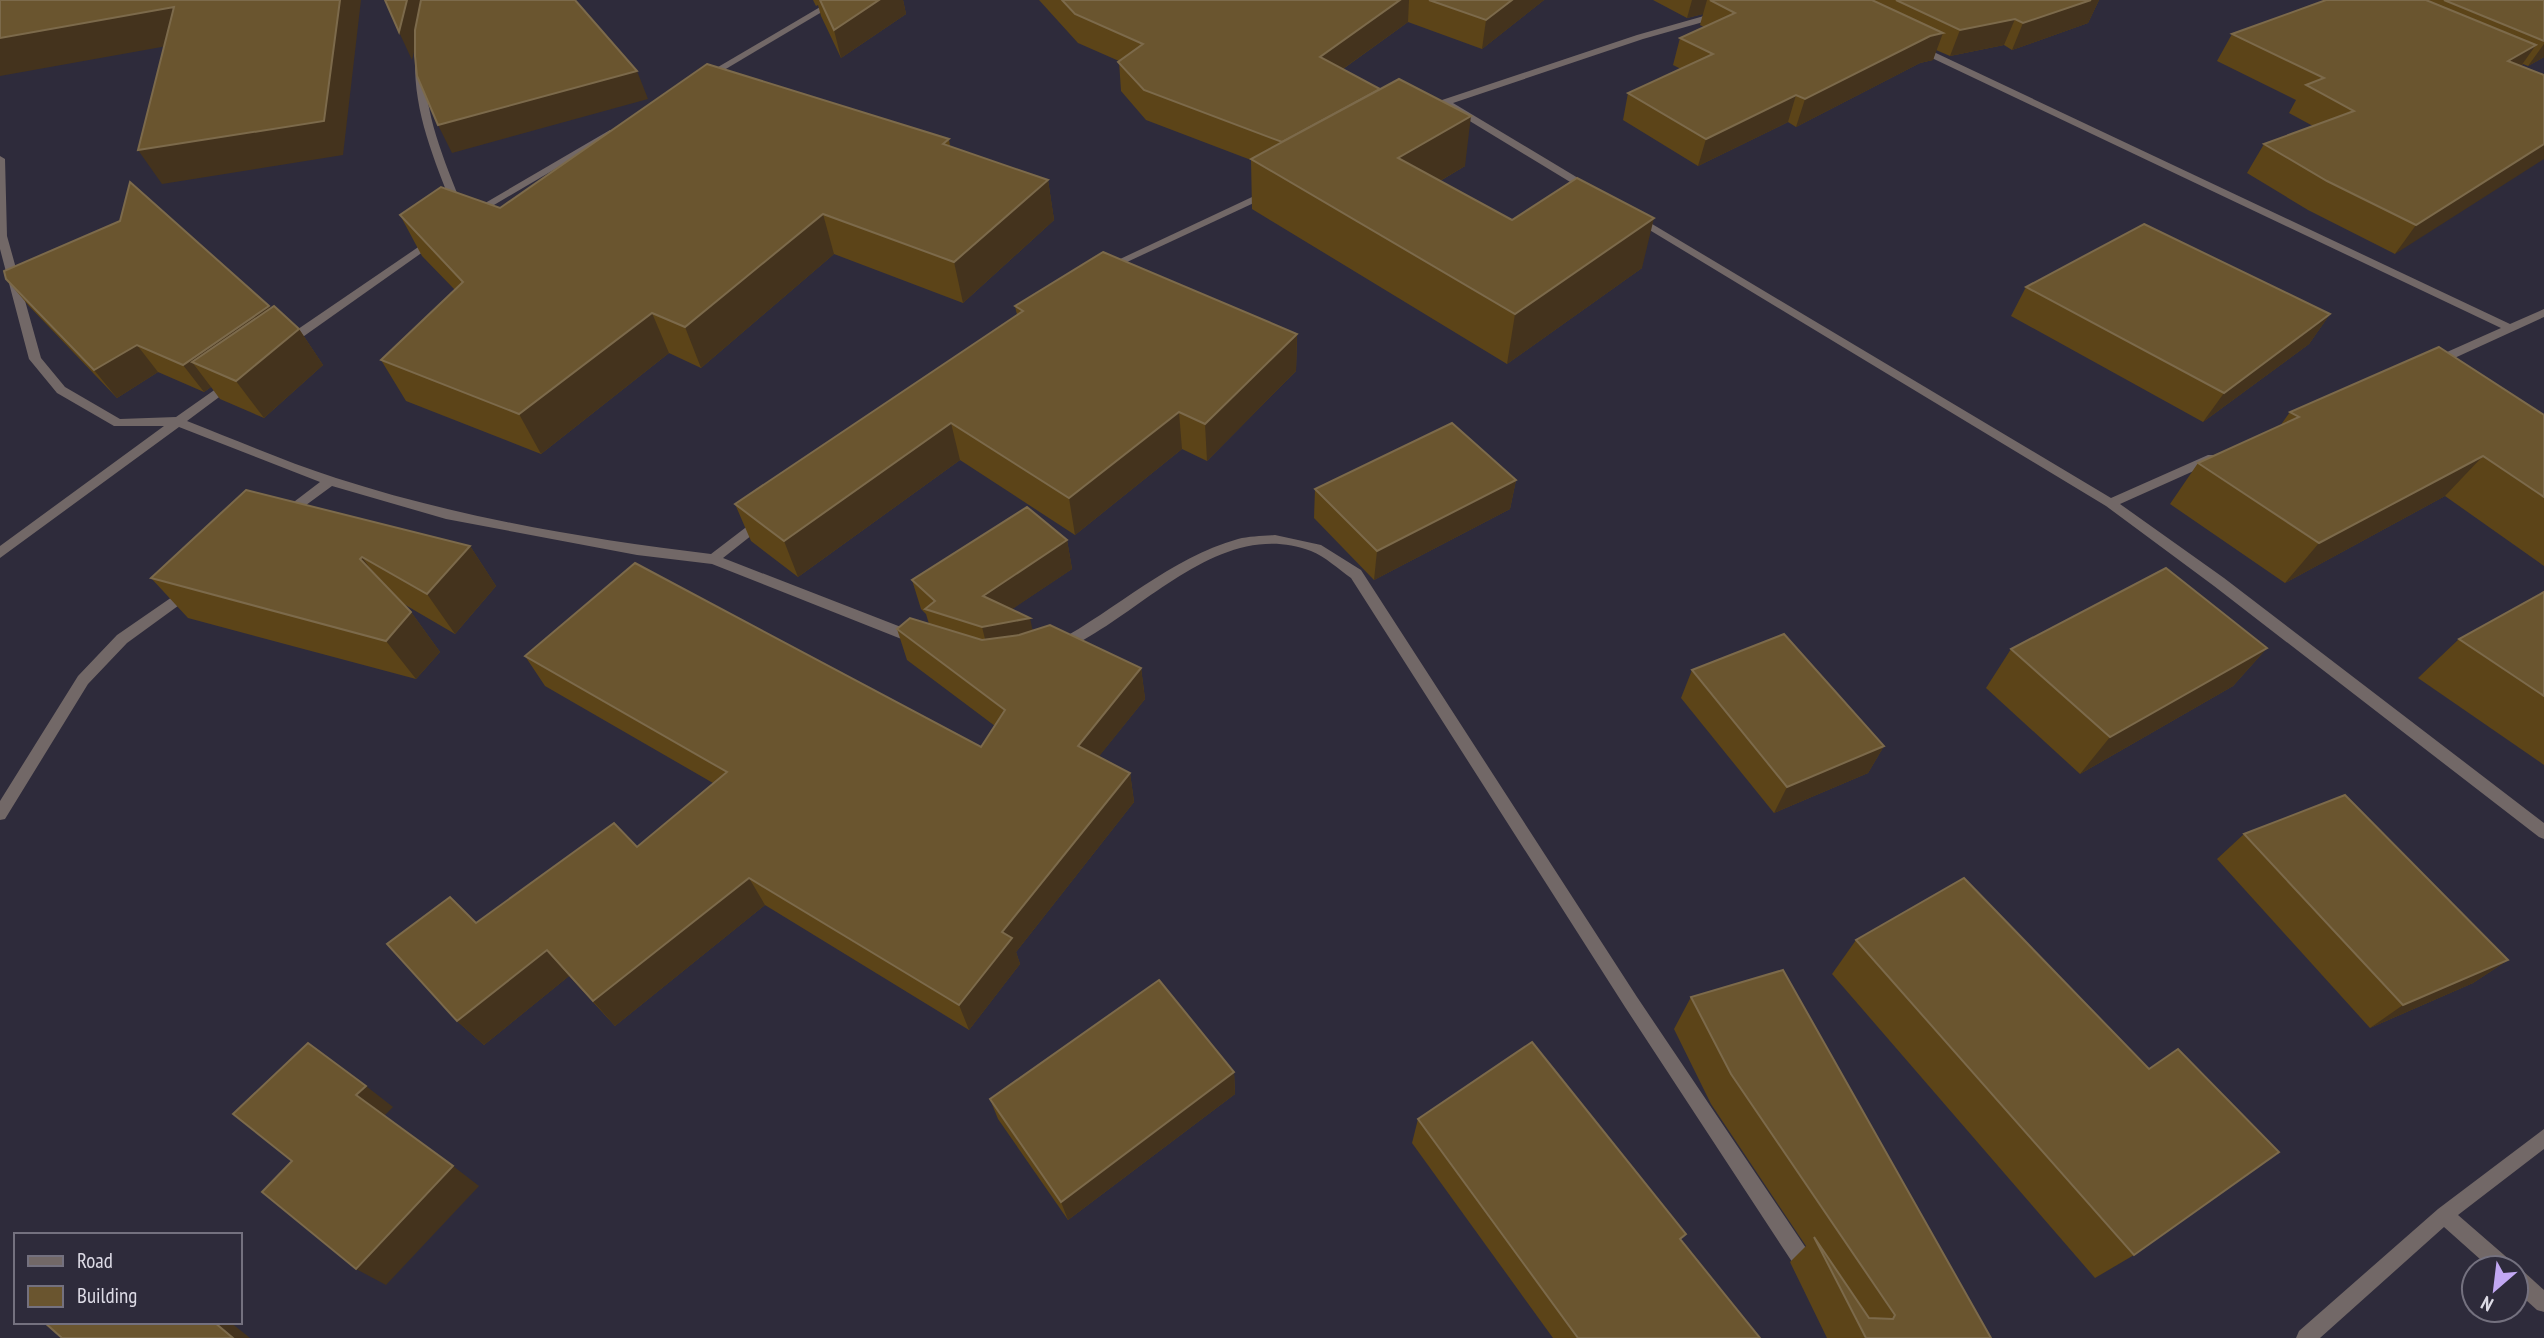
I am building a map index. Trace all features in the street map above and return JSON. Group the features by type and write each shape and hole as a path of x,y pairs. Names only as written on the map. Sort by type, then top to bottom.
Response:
{"street":[{"path":"697,82 838,0"},
{"path":"1599,195 1439,104 1640,37 1733,11"},
{"path":"1906,42 2512,329"},
{"path":"421,51 418,79 426,123 462,219 626,123"},
{"path":"0,159 2,236 35,359 61,390 118,423 176,421 330,481 446,514 637,550 713,559 928,643"},
{"path":"1095,274 1244,206 1280,186"},
{"path":"1623,209 2110,503 2230,590 2544,832"},
{"path":"279,349 439,236"},
{"path":"2424,367 2544,313"},
{"path":"0,553 176,421 245,373"},
{"path":"2110,503 2223,454"},
{"path":"278,522 330,481"},
{"path":"713,559 767,516"},
{"path":"1051,649 1064,645 1207,552 1261,539 1312,547 1356,575 1631,1002 1815,1280"},
{"path":"0,814 83,680 122,639 205,579"},
{"path":"2306,1338 2444,1215 2544,1138"},
{"path":"2444,1215 2488,1254"},
{"path":"2530,1290 2544,1303"}],"building":[{"path":"0,0 340,0 324,121 138,150 174,7 0,38"},
{"path":"385,0 407,0 399,32"},
{"path":"421,0 575,0 637,71 438,125 417,76 415,30"},
{"path":"820,0 879,0 834,30"},
{"path":"1062,0 1400,0 1320,57 1380,89 1282,142 1144,90 1118,62 1143,44 1075,14"},
{"path":"1429,0 1512,0 1486,20"},
{"path":"1710,0 1872,0 1943,33 1930,36 1805,99 1796,95 1706,139 1628,93 1713,54 1680,38 1735,13"},
{"path":"1896,0 2091,0 2023,23 2015,19 1960,30"},
{"path":"2326,0 2426,0 2536,45 2508,61 2544,75 2544,144 2416,225 2327,181 2264,144 2354,111 2306,85 2324,78 2232,34"},
{"path":"2444,0 2544,0 2544,41"},
{"path":"707,64 949,139 943,144 1048,180 954,262 823,214 685,327 652,313 519,414 381,360 463,282 400,215 441,187 500,208"},
{"path":"1399,79 1471,116 1398,158 1512,220 1577,178 1654,218 1515,314 1251,159"},
{"path":"130,182 269,306 183,365 137,345 94,370 6,279 4,271 120,221"},
{"path":"2144,224 2330,314 2224,393 2026,287"},
{"path":"1103,252 1297,334 1205,424 1179,412 1069,498 951,423 784,541 735,504 1023,311 1015,306"},
{"path":"274,306 299,329 236,381 192,362"},
{"path":"2439,347 2544,415 2544,497 2483,456 2319,543 2198,463 2299,417 2290,412"},
{"path":"1452,423 1516,480 1377,551 1315,489"},
{"path":"246,490 470,546 427,594 362,557 360,559 411,612 386,641 151,578"},
{"path":"1027,507 1067,540 983,596 1030,618 982,627 925,609 935,601 912,580"},
{"path":"635,563 981,747 1005,710 897,629 910,618 982,640 1019,635 1050,625 1141,668 1078,746 1130,773 1002,932 1012,938 959,1005 749,878 593,1001 547,950 457,1021 387,944 450,897 476,923 614,823 637,847 727,772 525,656"},
{"path":"2166,568 2267,648 2110,737 2011,649"},
{"path":"2544,592 2544,696 2459,639"},
{"path":"1784,634 1884,746 1787,787 1692,670"},
{"path":"2345,795 2508,960 2403,1005 2244,834"},
{"path":"1964,878 2149,1069 2178,1049 2279,1152 2134,1255 1856,940"},
{"path":"1783,970 1991,1338 1866,1338 1814,1237 1869,1318 1893,1319 1895,1315 1731,1074 1691,997"},
{"path":"1159,980 1234,1072 1061,1202 990,1099"},
{"path":"1532,1042 1686,1234 1680,1239 1760,1338 1578,1338 1418,1119"},
{"path":"308,1043 366,1086 356,1095 453,1166 356,1269 262,1192 292,1161 233,1114"},
{"path":"46,1324 216,1324 233,1338 62,1338"}]}
